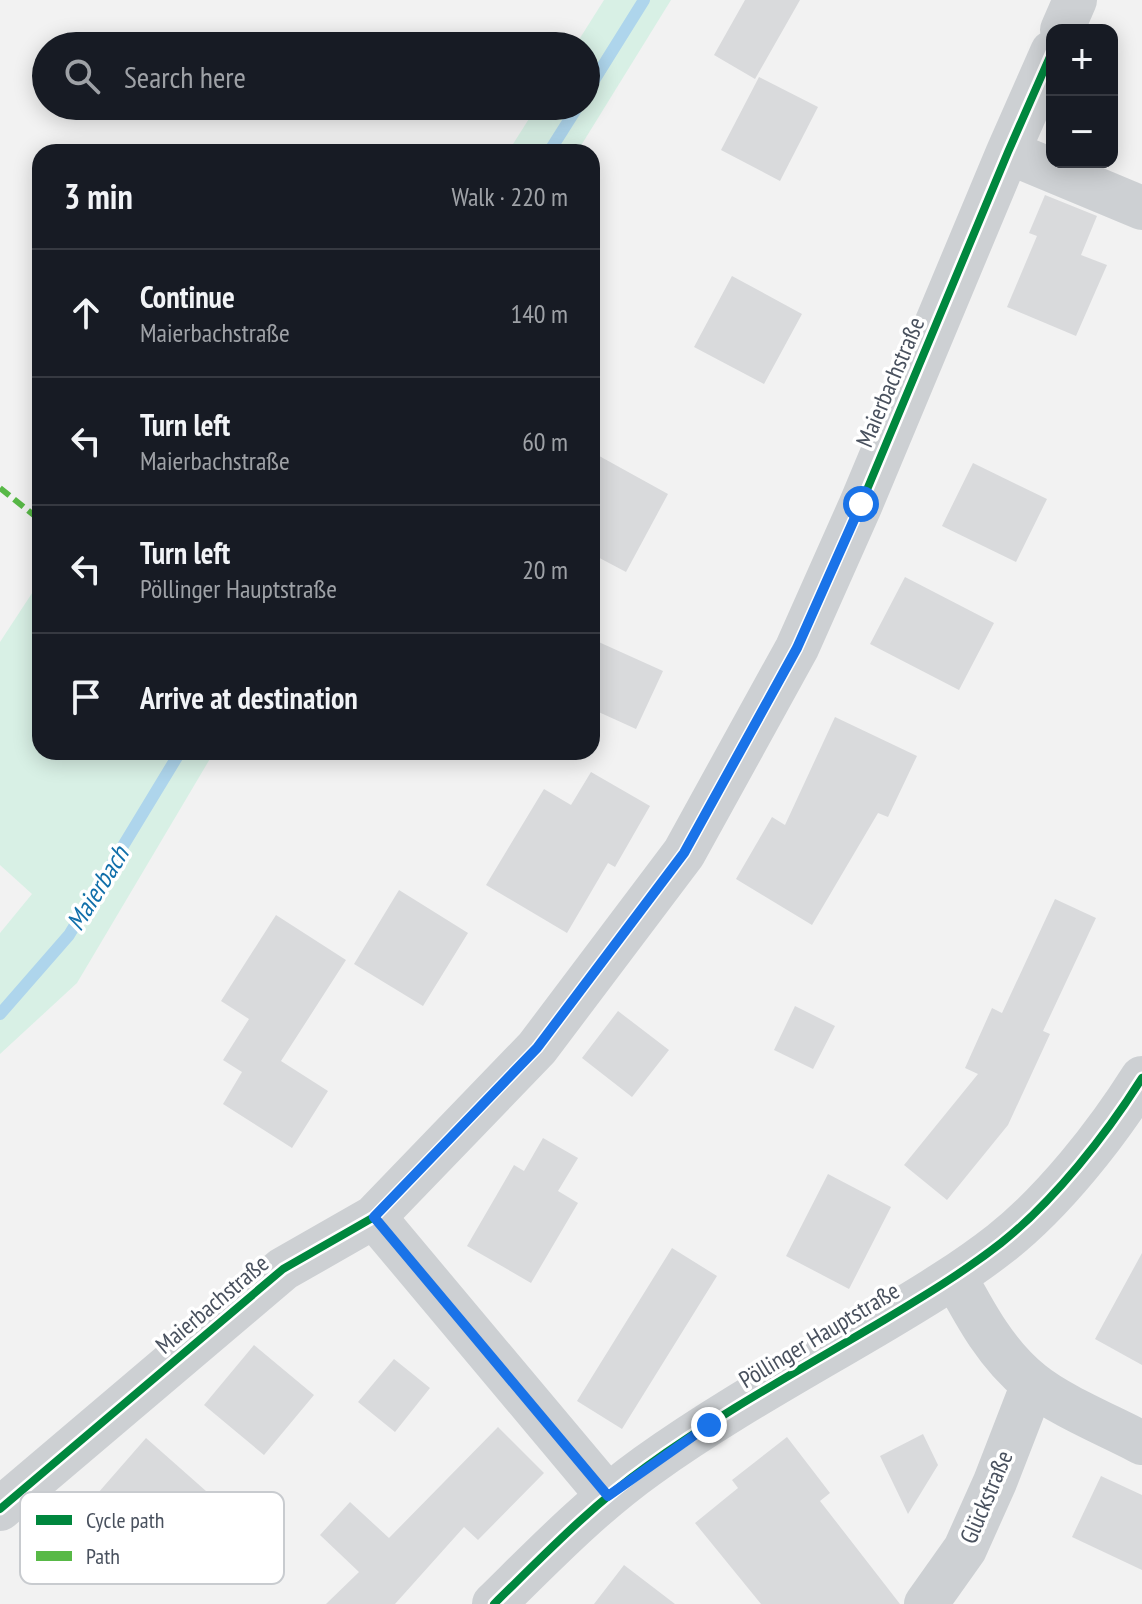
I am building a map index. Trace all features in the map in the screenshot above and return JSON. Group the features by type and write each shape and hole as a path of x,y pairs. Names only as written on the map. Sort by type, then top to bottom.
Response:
{"street":[{"path":"1065,24 1075,0"},
{"name":"Maierbachstraße","path":"0,1509 283,1269 374,1217 537,1048 684,853 797,648 868,489 1046,66"},
{"path":"1008,152 1142,208"},
{"name":"Pöllinger Hauptstraße","path":"494,1604 608,1496 709,1425 955,1277 1003,1241 1057,1188 1119,1113 1142,1078"},
{"path":"374,1217 608,1496"},
{"path":"955,1277 980,1323 1000,1350 1033,1384 1142,1443"},
{"name":"Glückstraße","path":"926,1604 965,1549 1033,1384"}],"green space":[{"path":"604,0 671,0 600,115 600,32 584,32"},
{"path":"528,120 597,120 582,144 513,144"},
{"path":"32,593 32,760 209,760 77,983 0,1054 0,933 32,894 0,865 0,642"}],"building":[{"path":"745,0 800,0 755,79 714,55"},
{"path":"759,77 818,107 780,181 721,150"},
{"path":"1045,195 1097,216 1081,255 1107,265 1076,336 1007,307 1037,236 1029,233"},
{"path":"732,276 802,314 764,384 694,347"},
{"path":"600,456 668,494 626,572 600,558"},
{"path":"973,463 1047,499 1016,562 942,526"},
{"path":"905,577 994,623 959,690 870,644"},
{"path":"600,643 663,671 636,729 600,713"},
{"path":"835,717 917,756 888,817 878,813 812,925 736,879 772,817 785,825"},
{"path":"591,772 650,806 615,867 608,863 567,933 486,885 544,789 571,805"},
{"path":"399,890 468,933 423,1006 354,964"},
{"path":"1055,899 1096,918 1043,1031 1050,1034 1008,1125 947,1200 904,1165 978,1074 965,1068 992,1008 1002,1013"},
{"path":"276,915 346,960 281,1061 328,1091 292,1148 223,1104 242,1072 223,1060 249,1019 221,1001"},
{"path":"795,1006 835,1026 813,1069 774,1050"},
{"path":"618,1011 669,1050 632,1097 582,1058"},
{"path":"543,1138 578,1158 558,1191 578,1203 531,1283 467,1246 514,1165 524,1171"},
{"path":"828,1174 891,1207 849,1289 786,1256"},
{"path":"672,1248 717,1276 622,1429 577,1401"},
{"path":"1142,1253 1142,1365 1095,1339"},
{"path":"254,1345 314,1395 264,1455 204,1405"},
{"path":"394,1359 430,1388 395,1432 358,1402"},
{"path":"498,1427 544,1473 478,1540 464,1527 395,1604 326,1604 359,1572 320,1535 350,1502 389,1538"},
{"path":"923,1434 938,1465 908,1514 880,1456"},
{"path":"787,1437 830,1493 820,1501 900,1604 761,1604 695,1523 738,1488 732,1480"},
{"path":"146,1438 206,1491 205,1492 99,1492"},
{"path":"1101,1476 1142,1495 1142,1570 1072,1537"},
{"path":"624,1565 675,1604 594,1604"}],"waterway":[{"name":"Maierbach","path":"600,71 644,0"},
{"name":"Maierbach","path":"554,144 569,120"},
{"name":"Maierbach","path":"0,1014 69,935 175,760"}],"marked path":[{"path":"0,488 32,514"}],"cycle path":[{"path":"20,1492 283,1269 374,1217 537,1048 684,853 797,648 1046,66"},
{"path":"494,1604 587,1515 626,1481 675,1446 929,1293 1001,1243 1040,1208 1078,1166 1142,1078"},
{"path":"0,1509 20,1492"}],"route":[{"path":"709,1425 608,1496 374,1217 537,1048 684,853 797,648 861,504"}]}
